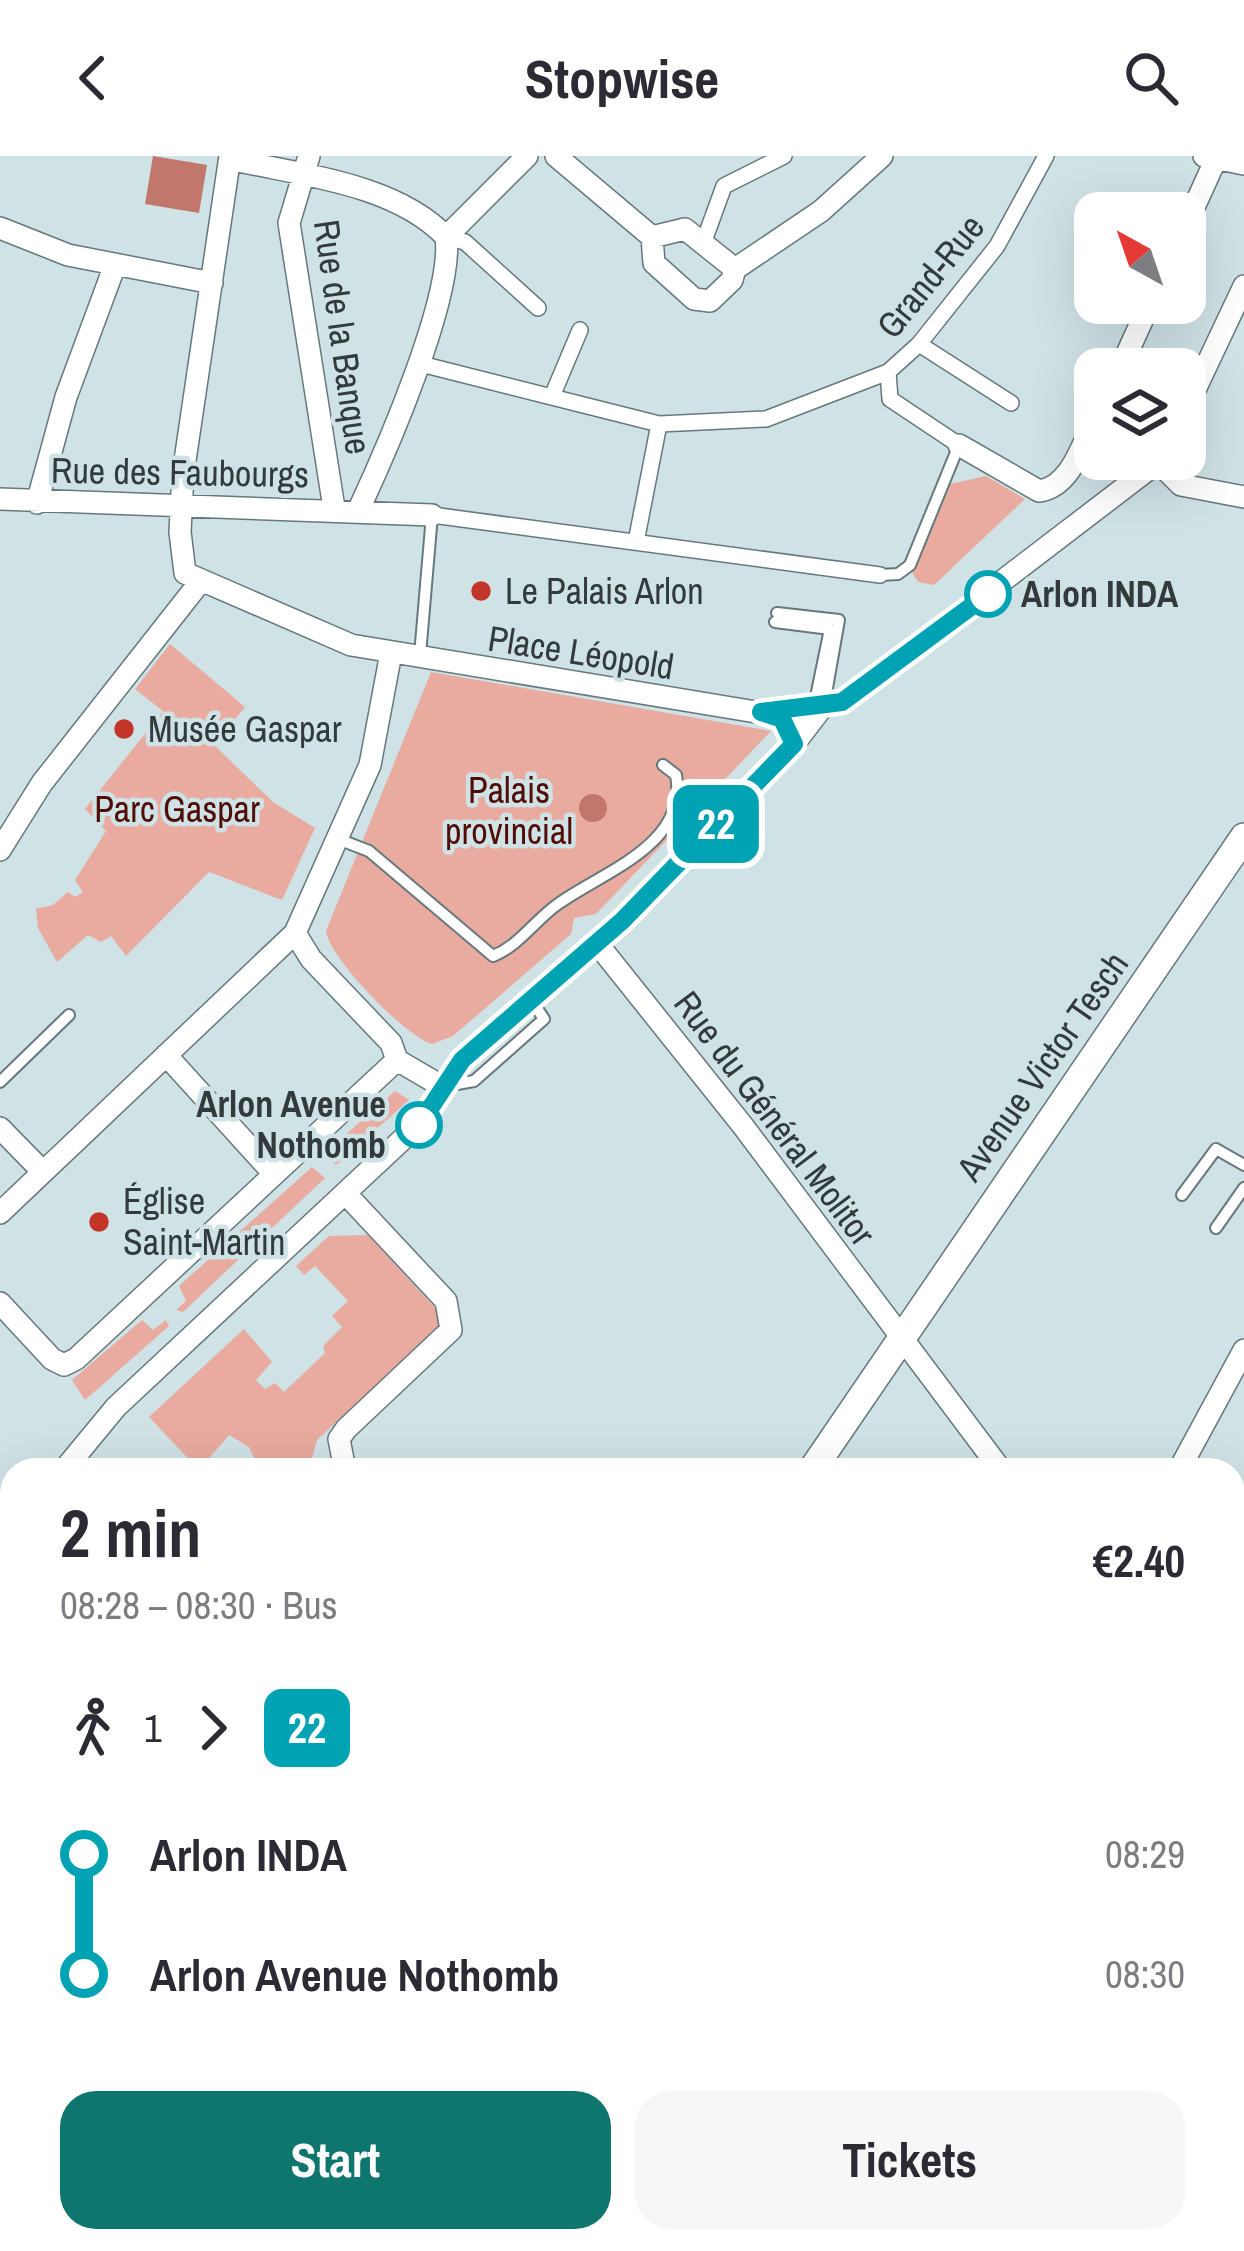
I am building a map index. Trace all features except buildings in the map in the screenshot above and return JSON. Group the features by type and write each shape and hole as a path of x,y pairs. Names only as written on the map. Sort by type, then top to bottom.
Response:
{"main road":[{"name":"Avenue Victor Tesch","path":"820,1458 1244,837"}],"street":[{"path":"359,509 444,280 446,237 527,156"},
{"path":"556,156 652,237 654,263 694,299 710,301 732,280 735,269 821,211 882,156"},
{"path":"704,241 724,185 784,156"},
{"name":"Grand-Rue","path":"417,363 659,424 766,418 888,372 919,344 997,246 1046,156"},
{"path":"0,850 43,783 200,582 182,568 180,503 230,157 306,166 426,216 446,237 465,242 538,308"},
{"path":"1197,192 1209,158 1244,164"},
{"name":"Rue de la Banque","path":"306,166 290,224 334,508"},
{"path":"0,228 68,255 212,283"},
{"path":"652,237 685,229 735,269"},
{"path":"37,503 66,397 115,265"},
{"path":"1206,367 1244,286"},
{"path":"553,394 580,330"},
{"path":"919,344 979,390 1011,403"},
{"path":"888,372 890,399 1044,496 1063,481 1074,459"},
{"path":"636,542 659,424"},
{"path":"74,1458 116,1407 419,1124 462,1060 622,921 794,744 824,705 857,692 1136,480"},
{"path":"1177,480 1181,485 1244,497"},
{"name":"Rue des Faubourgs","path":"0,499 432,514"},
{"path":"432,514 880,575"},
{"name":"Place Léopold","path":"200,582 308,631 420,659 761,712 824,705"},
{"path":"0,1213 296,933 370,765 391,653"},
{"path":"761,712 782,719 794,744"},
{"path":"296,933 311,959 392,1042 397,1060 443,1087"},
{"name":"Rue du Général Molitor","path":"596,942 992,1458"},
{"path":"166,1055 274,1174"},
{"path":"3,1312 52,1359 64,1365 76,1359 397,1060"},
{"path":"0,1128 43,1172"},
{"path":"341,1458 338,1450 346,1429 451,1330 446,1301 345,1193"},
{"path":"1186,1458 1244,1350"}],"lane":[{"path":"880,575 898,574 910,565 958,445"},
{"path":"420,659 432,514"},
{"path":"776,617 830,629 817,692 824,705"},
{"path":"338,839 369,851 493,956 552,908 599,883 643,850 665,825 679,789 676,775 663,765"},
{"path":"0,1082 69,1015"},
{"path":"1182,1195 1216,1150 1244,1165"},
{"path":"1216,1228 1244,1188"}],"green space":[{"path":"986,476 1025,499 934,585 918,582 912,572 946,485"},
{"name":"Parc Gaspar","path":"170,644 245,707 214,745 273,802 315,828 282,900 209,872 126,956 111,936 101,942 88,935 57,962 38,928 36,909 53,905 68,892 75,897 83,892 75,880 106,831 85,809 163,711 135,689"},
{"name":"Palais provincial","path":"431,672 771,731 596,914 574,918 571,934 453,1036 432,1044 370,995 340,959 326,931"},
{"path":"395,1091 409,1100 336,1165 325,1153"},
{"path":"312,1167 325,1178 183,1312 176,1310 186,1301 179,1286"},
{"path":"368,1235 439,1312 438,1326 317,1440 312,1458 254,1458 249,1447 229,1435 209,1458 188,1458 149,1417 244,1329 272,1362 256,1380 265,1389 275,1383 284,1392 325,1353 323,1346 342,1327 332,1316 348,1301 315,1266 304,1275 296,1266 329,1236"},
{"path":"142,1320 153,1330 166,1320 169,1326 85,1400 72,1380"}],"shaded area":[{"path":"153,156 207,165 199,213 145,204"},
{"path":"593,794 603,798 607,808 603,818 593,822 583,818 579,808 583,798"}],"bus line":[{"name":"22","path":"419,1125 462,1060 569,962 622,921 794,744 792,730 782,719 761,712 842,702 988,594"}],"place":[{"name":"Le Palais Arlon","path":"481,591"},
{"name":"Arlon INDA","path":"988,594"},
{"name":"Musée Gaspar","path":"124,729"},
{"name":"Arlon Avenue Nothomb","path":"419,1125"},
{"name":"Église Saint-Martin","path":"99,1222"}]}
